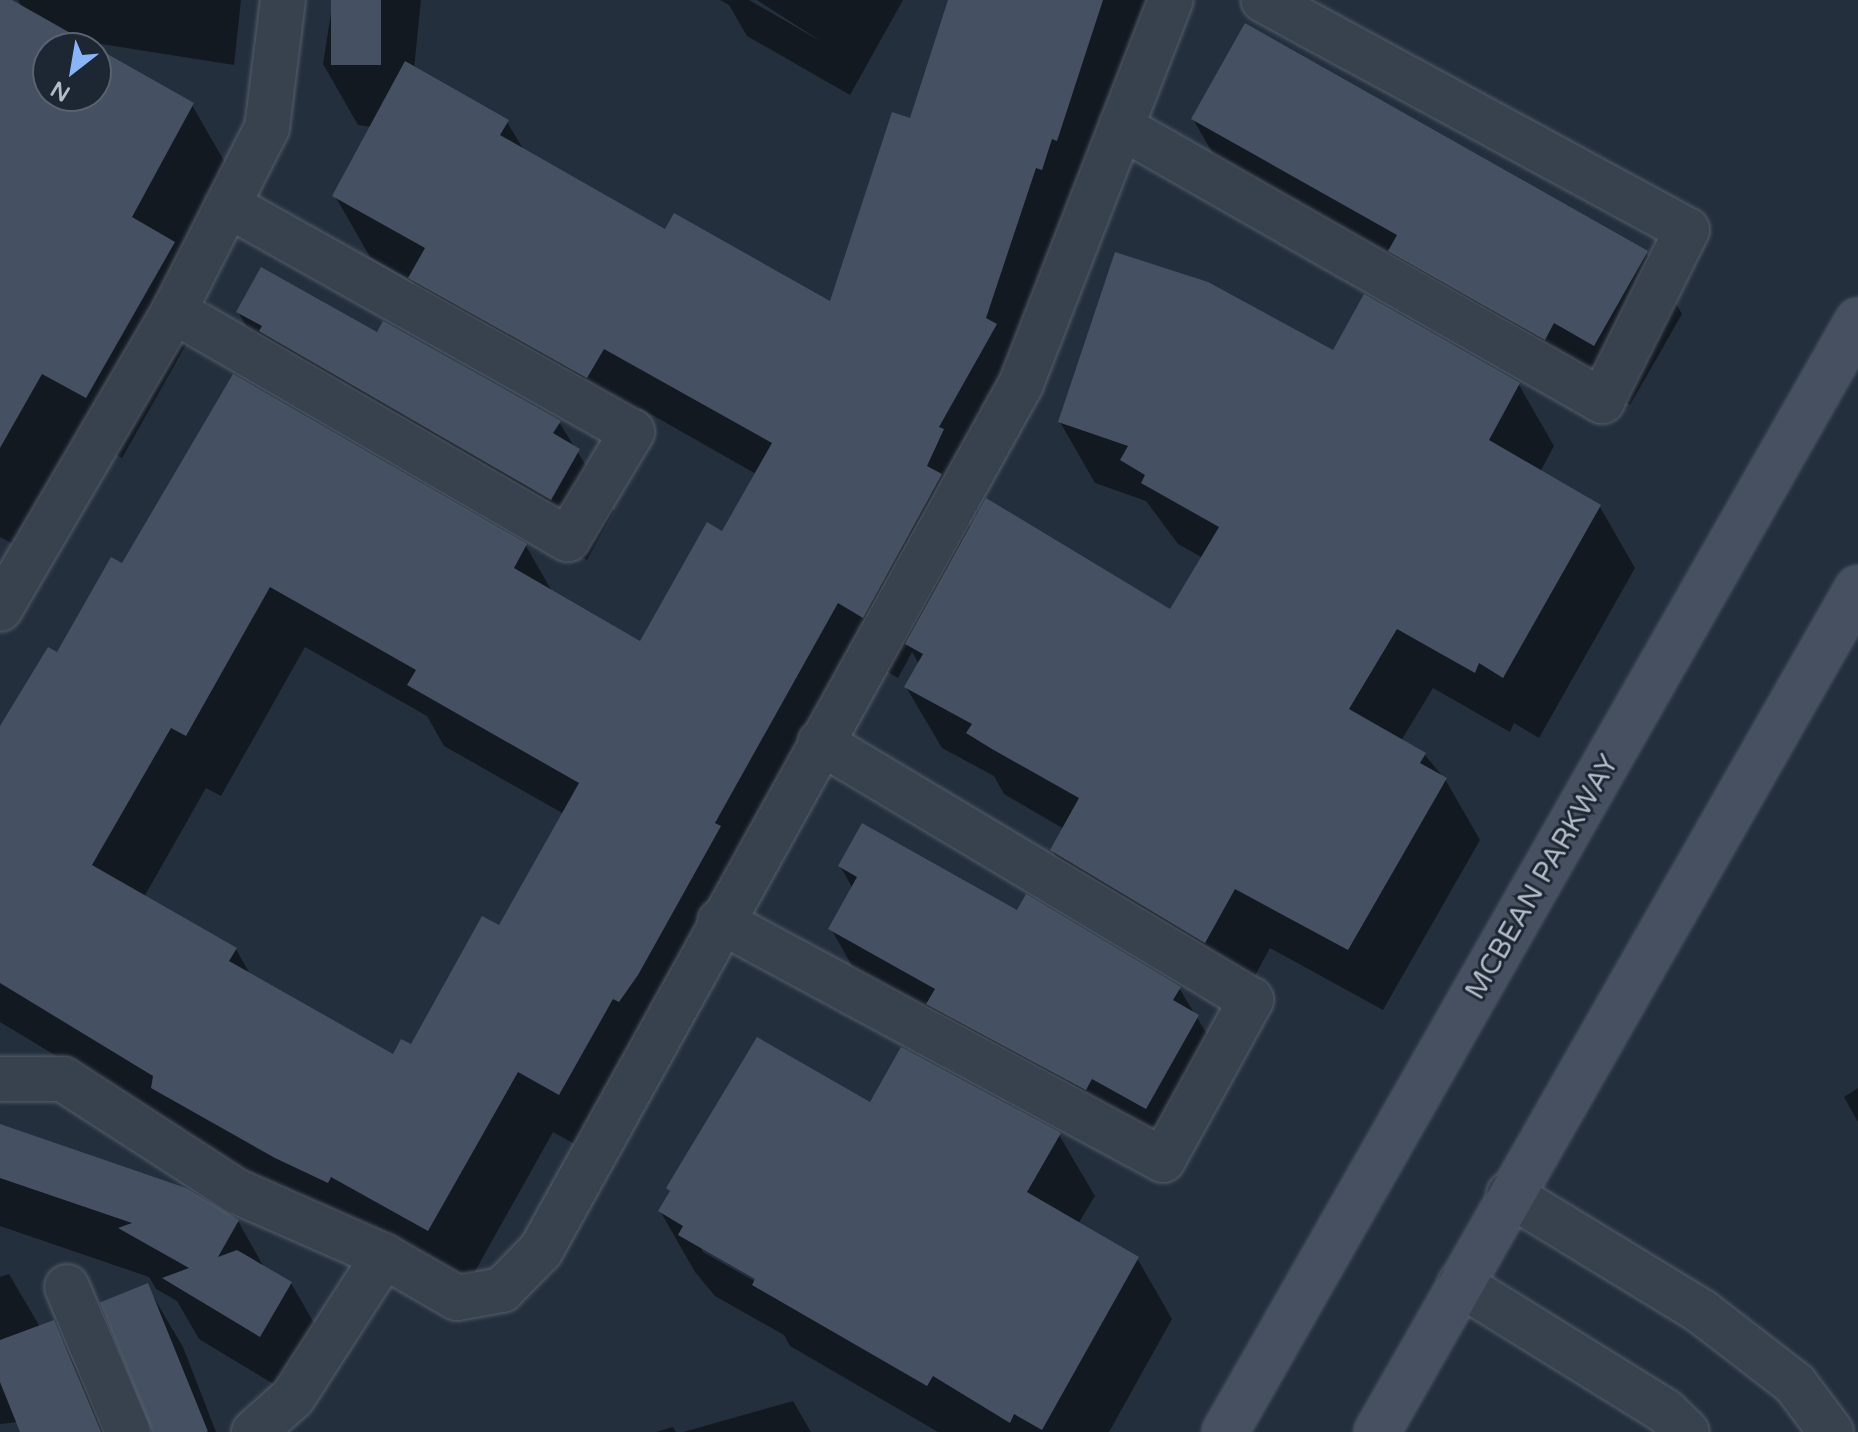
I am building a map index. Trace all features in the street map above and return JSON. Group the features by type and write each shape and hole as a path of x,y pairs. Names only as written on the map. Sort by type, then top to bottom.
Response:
{"main road":[{"name":"MCBEAN PARKWAY","path":"1225,1432 1858,321"},
{"path":"1377,1432 1509,1194 1858,588"}],"street":[{"path":"3,598 174,311 267,128 283,0"},
{"path":"0,1079 63,1079 236,1191 384,1256 457,1298 502,1290 541,1250 720,921 1021,384 1171,0"},
{"path":"1121,127 1602,401 1687,230 1263,0"},
{"path":"174,311 568,539 632,432 227,205"},
{"path":"720,921 1163,1160 1251,1000 820,742"},
{"path":"1509,1194 1702,1312 1795,1384 1831,1432"},
{"path":"254,1432 293,1397 384,1256"},
{"path":"1460,1284 1665,1411 1687,1432"},
{"path":"67,1287 128,1432"}],"building":[{"path":"0,0 12,0 69,32 32,32 32,112 112,112 112,57 194,103 132,217 175,242 86,398 42,374 0,448"},
{"path":"331,0 381,0 381,65 331,65"},
{"path":"948,0 1103,0 1057,141 1052,139 1042,170 1036,168 986,318 997,324 939,427 944,429 927,466 942,474 863,618 838,603 715,823 721,826 638,975 619,1002 613,999 559,1095 518,1072 428,1231 331,1177 328,1183 275,1158 151,1088 153,1076 0,983 0,726 48,647 57,652 111,557 122,563 233,374 527,544 514,568 640,641 707,522 722,531 772,443 604,349 587,378 408,278 425,248 332,196 405,61 509,120 500,135 665,229 674,213 830,301 892,112 910,118","holes":["270,587 416,670 407,685 579,783 499,925 482,916 411,1044 401,1039 393,1054 229,961 237,948 92,865 171,728 186,736"]},
{"path":"1245,23 1648,251 1594,346 1554,323 1545,340 1388,251 1397,235 1191,119"},
{"path":"1115,252 1208,282 1333,350 1364,294 1520,383 1489,440 1601,505 1503,678 1479,663 1475,673 1397,629 1349,709 1426,753 1420,763 1447,778 1348,950 1235,889 1205,943 1050,850 1079,798 966,733 972,724 904,687 923,654 905,644 986,498 1170,609 1219,527 1141,483 1145,475 1120,460 1128,446 1058,422"},
{"path":"261,267 377,332 383,321 561,421 553,433 580,449 551,500 259,331 262,326 236,312"},
{"path":"862,823 1017,910 1026,894 1181,987 1173,1000 1199,1015 1146,1109 1092,1079 1086,1090 926,1004 935,989 828,929 857,877 838,866"},
{"path":"757,1037 870,1102 901,1047 1061,1133 1027,1192 1139,1257 1042,1430 1014,1414 1010,1423 933,1376 927,1386 752,1285 755,1279 678,1235 683,1226 658,1211 670,1191 666,1188"},
{"path":"0,1124 186,1188 239,1220 218,1257 237,1250 292,1282 260,1337 162,1278 189,1268 118,1228 132,1223 0,1178"},
{"path":"148,1283 208,1431 152,1432 100,1302"},
{"path":"54,1320 101,1432 20,1432 0,1382 0,1340"}]}
